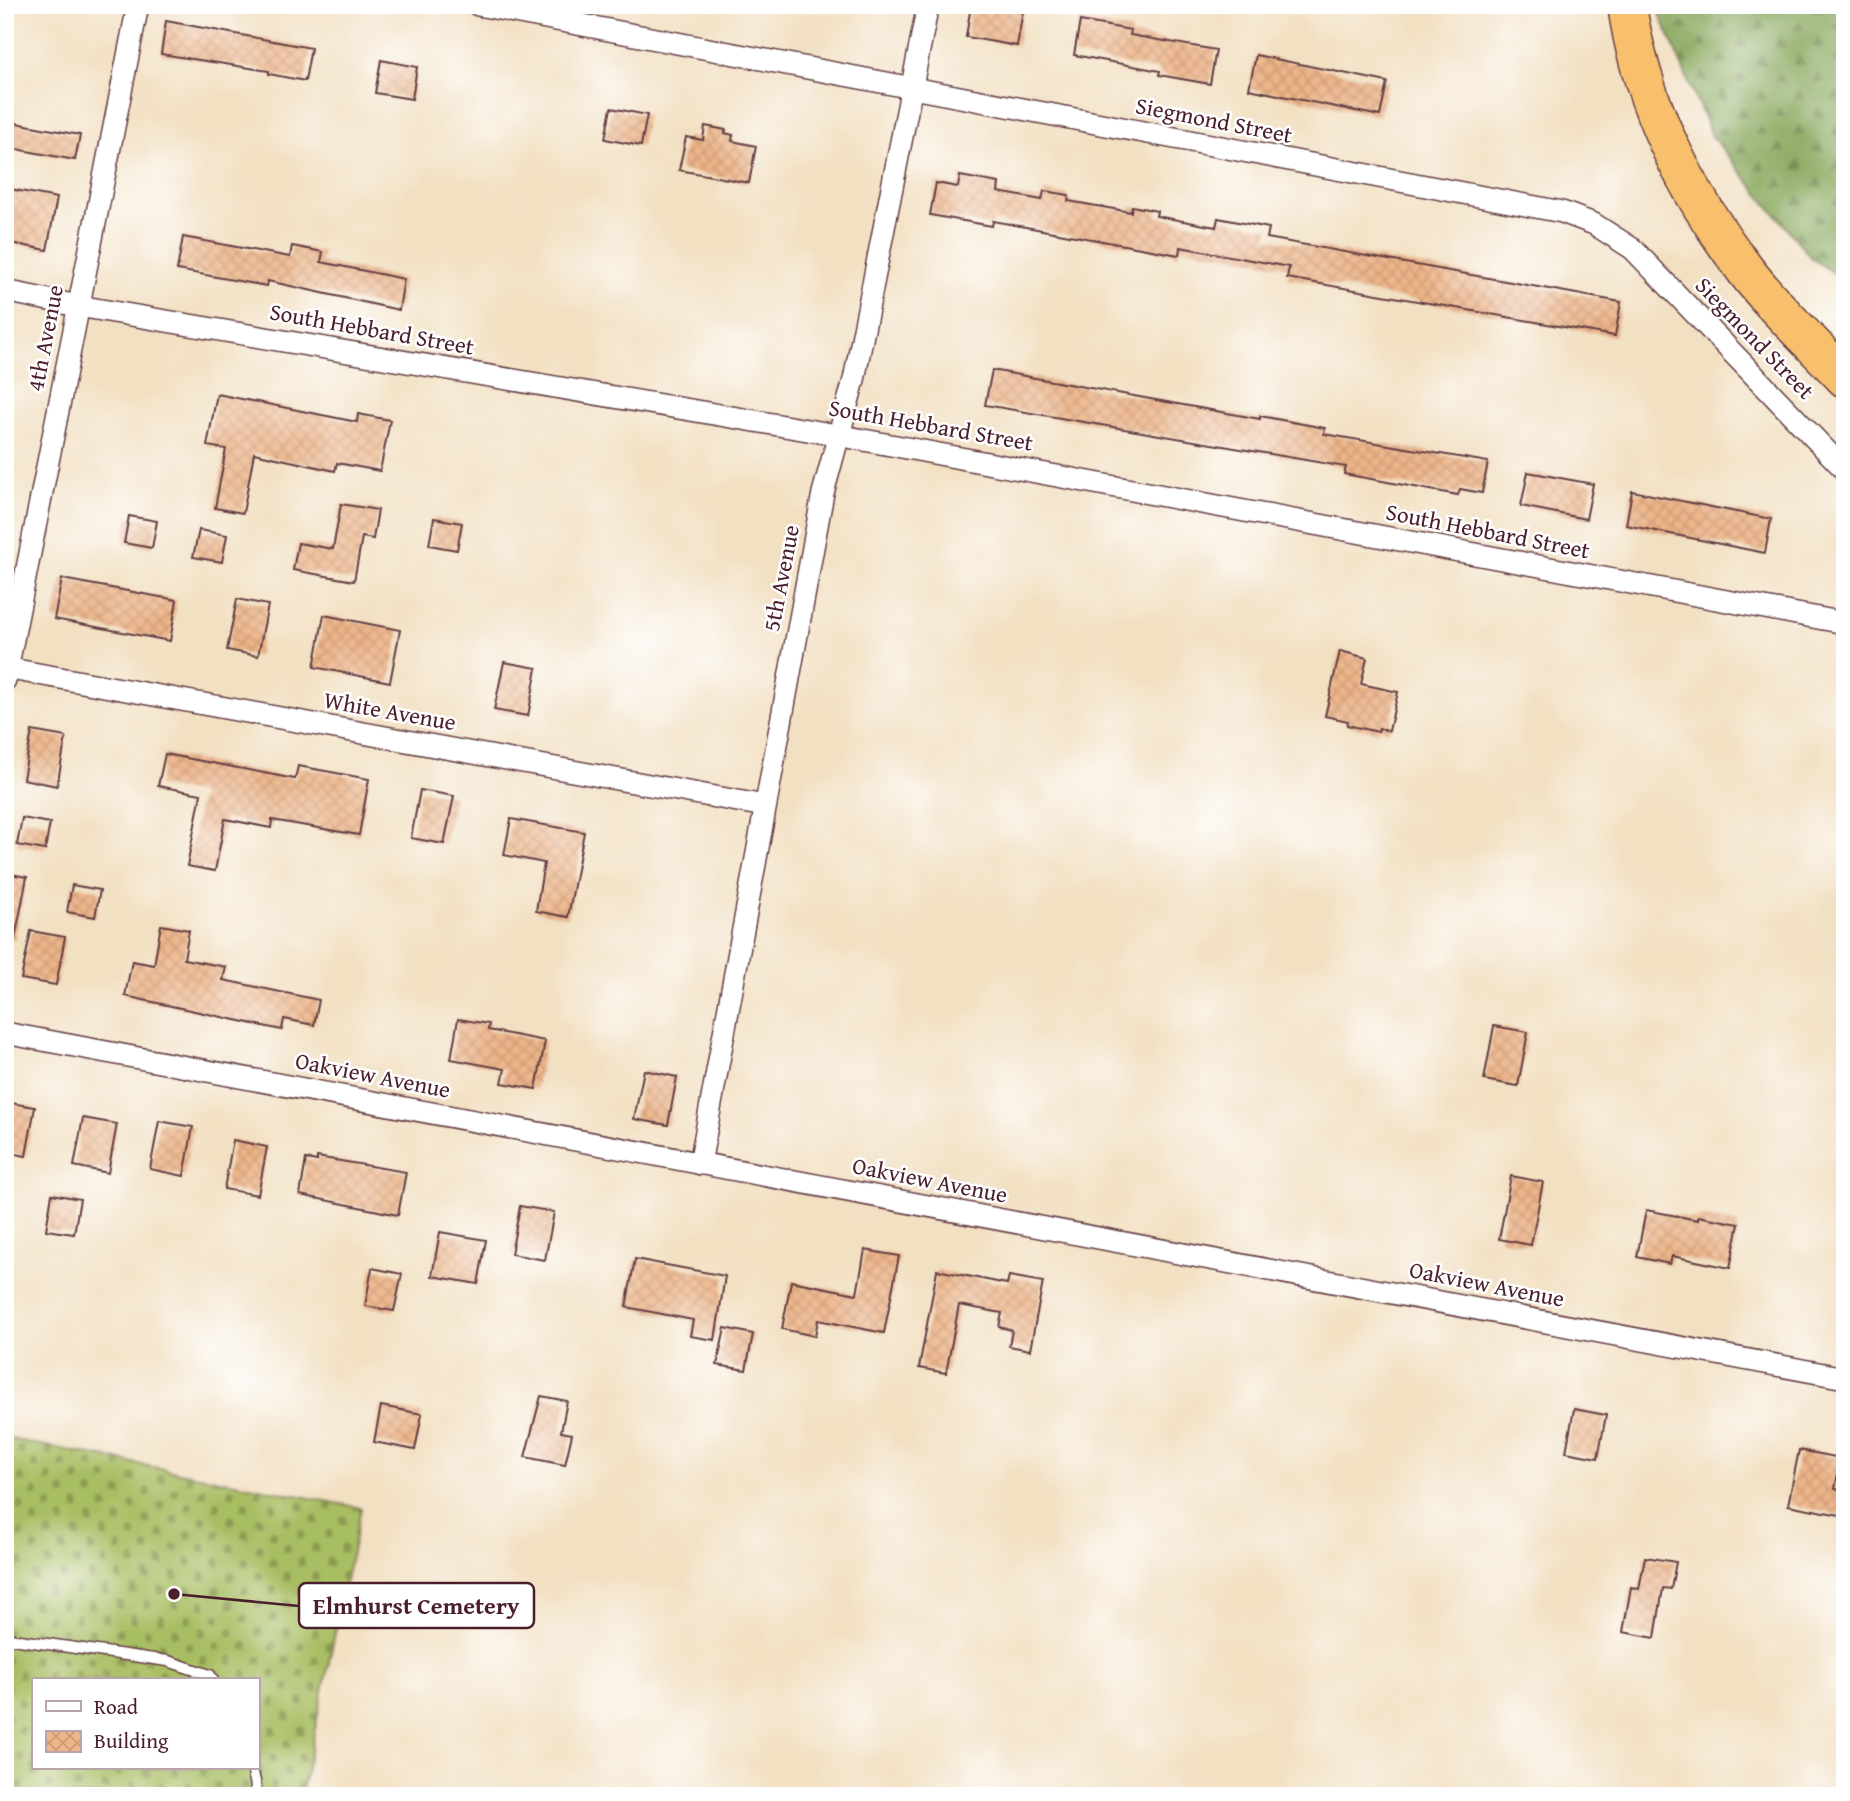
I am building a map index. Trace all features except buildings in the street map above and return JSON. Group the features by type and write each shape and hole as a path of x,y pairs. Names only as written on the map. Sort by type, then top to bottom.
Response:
{"highway":[{"path":"1627,5 1632,41 1657,123 1689,188 1747,273 1845,378"}],"street":[{"name":"4th Avenue","path":"6,672 138,5"},
{"name":"Siegmond Street","path":"478,5 1562,212 1594,224 1633,249 1845,470"},
{"name":"5th Avenue","path":"700,1164 823,493 854,380 914,89 928,5"},
{"name":"South Hebbard Street","path":"5,291 78,306 837,435 1845,623"},
{"name":"White Avenue","path":"6,672 765,806"},
{"name":"Oakview Avenue","path":"5,1033 1845,1378"}],"lane":[{"path":"5,1638 168,1661 210,1675 212,1678"},
{"path":"252,1770 254,1796"}],"green space":[{"path":"1656,5 1845,5 1845,280 1812,259 1711,135"},
{"path":"5,1438 361,1508 301,1796 5,1796"}],"place":[{"name":"Elmhurst Cemetery","path":"174,1594"}]}
